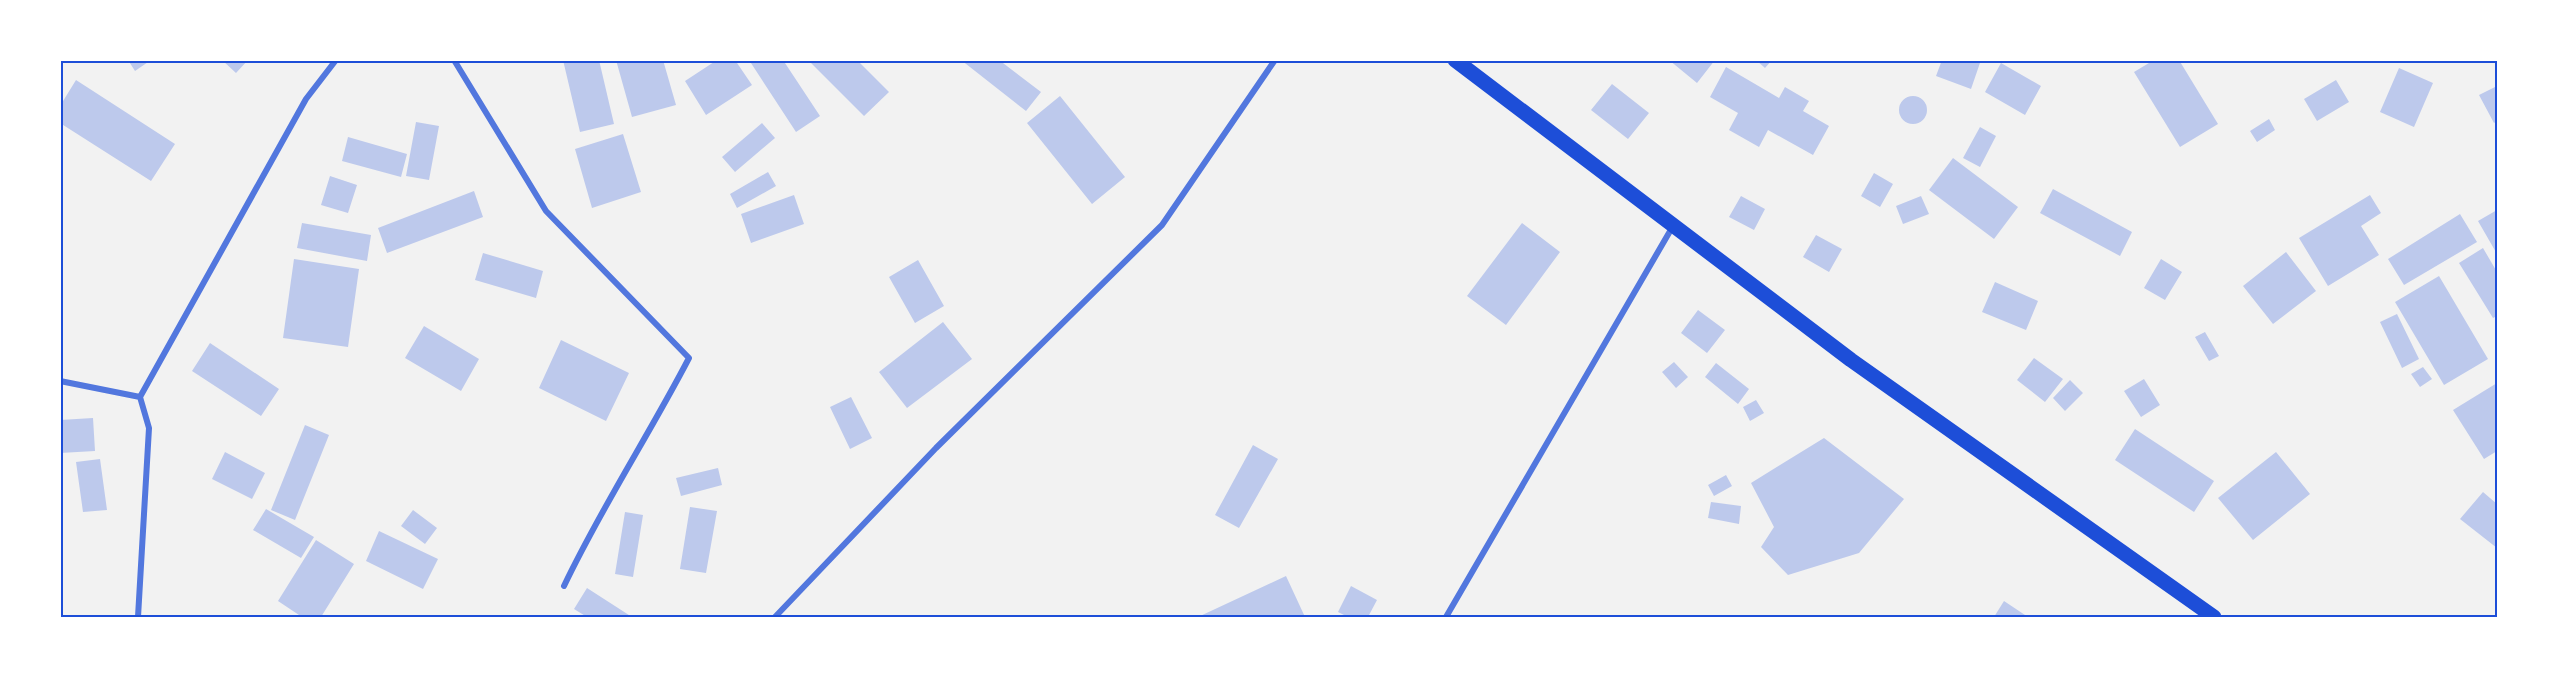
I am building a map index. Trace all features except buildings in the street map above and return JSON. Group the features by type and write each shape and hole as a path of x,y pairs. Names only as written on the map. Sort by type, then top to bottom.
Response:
{"main road":[{"path":"1455,60 1851,360 2214,617"}],"street":[{"path":"138,617 149,428 140,397 306,99 336,60"},
{"path":"454,60 546,211 689,358 660,414 578,555 564,586"},
{"path":"775,617 936,448 1162,225 1275,60"},
{"path":"1446,617 1673,226"},
{"path":"60,381 140,397"}]}
